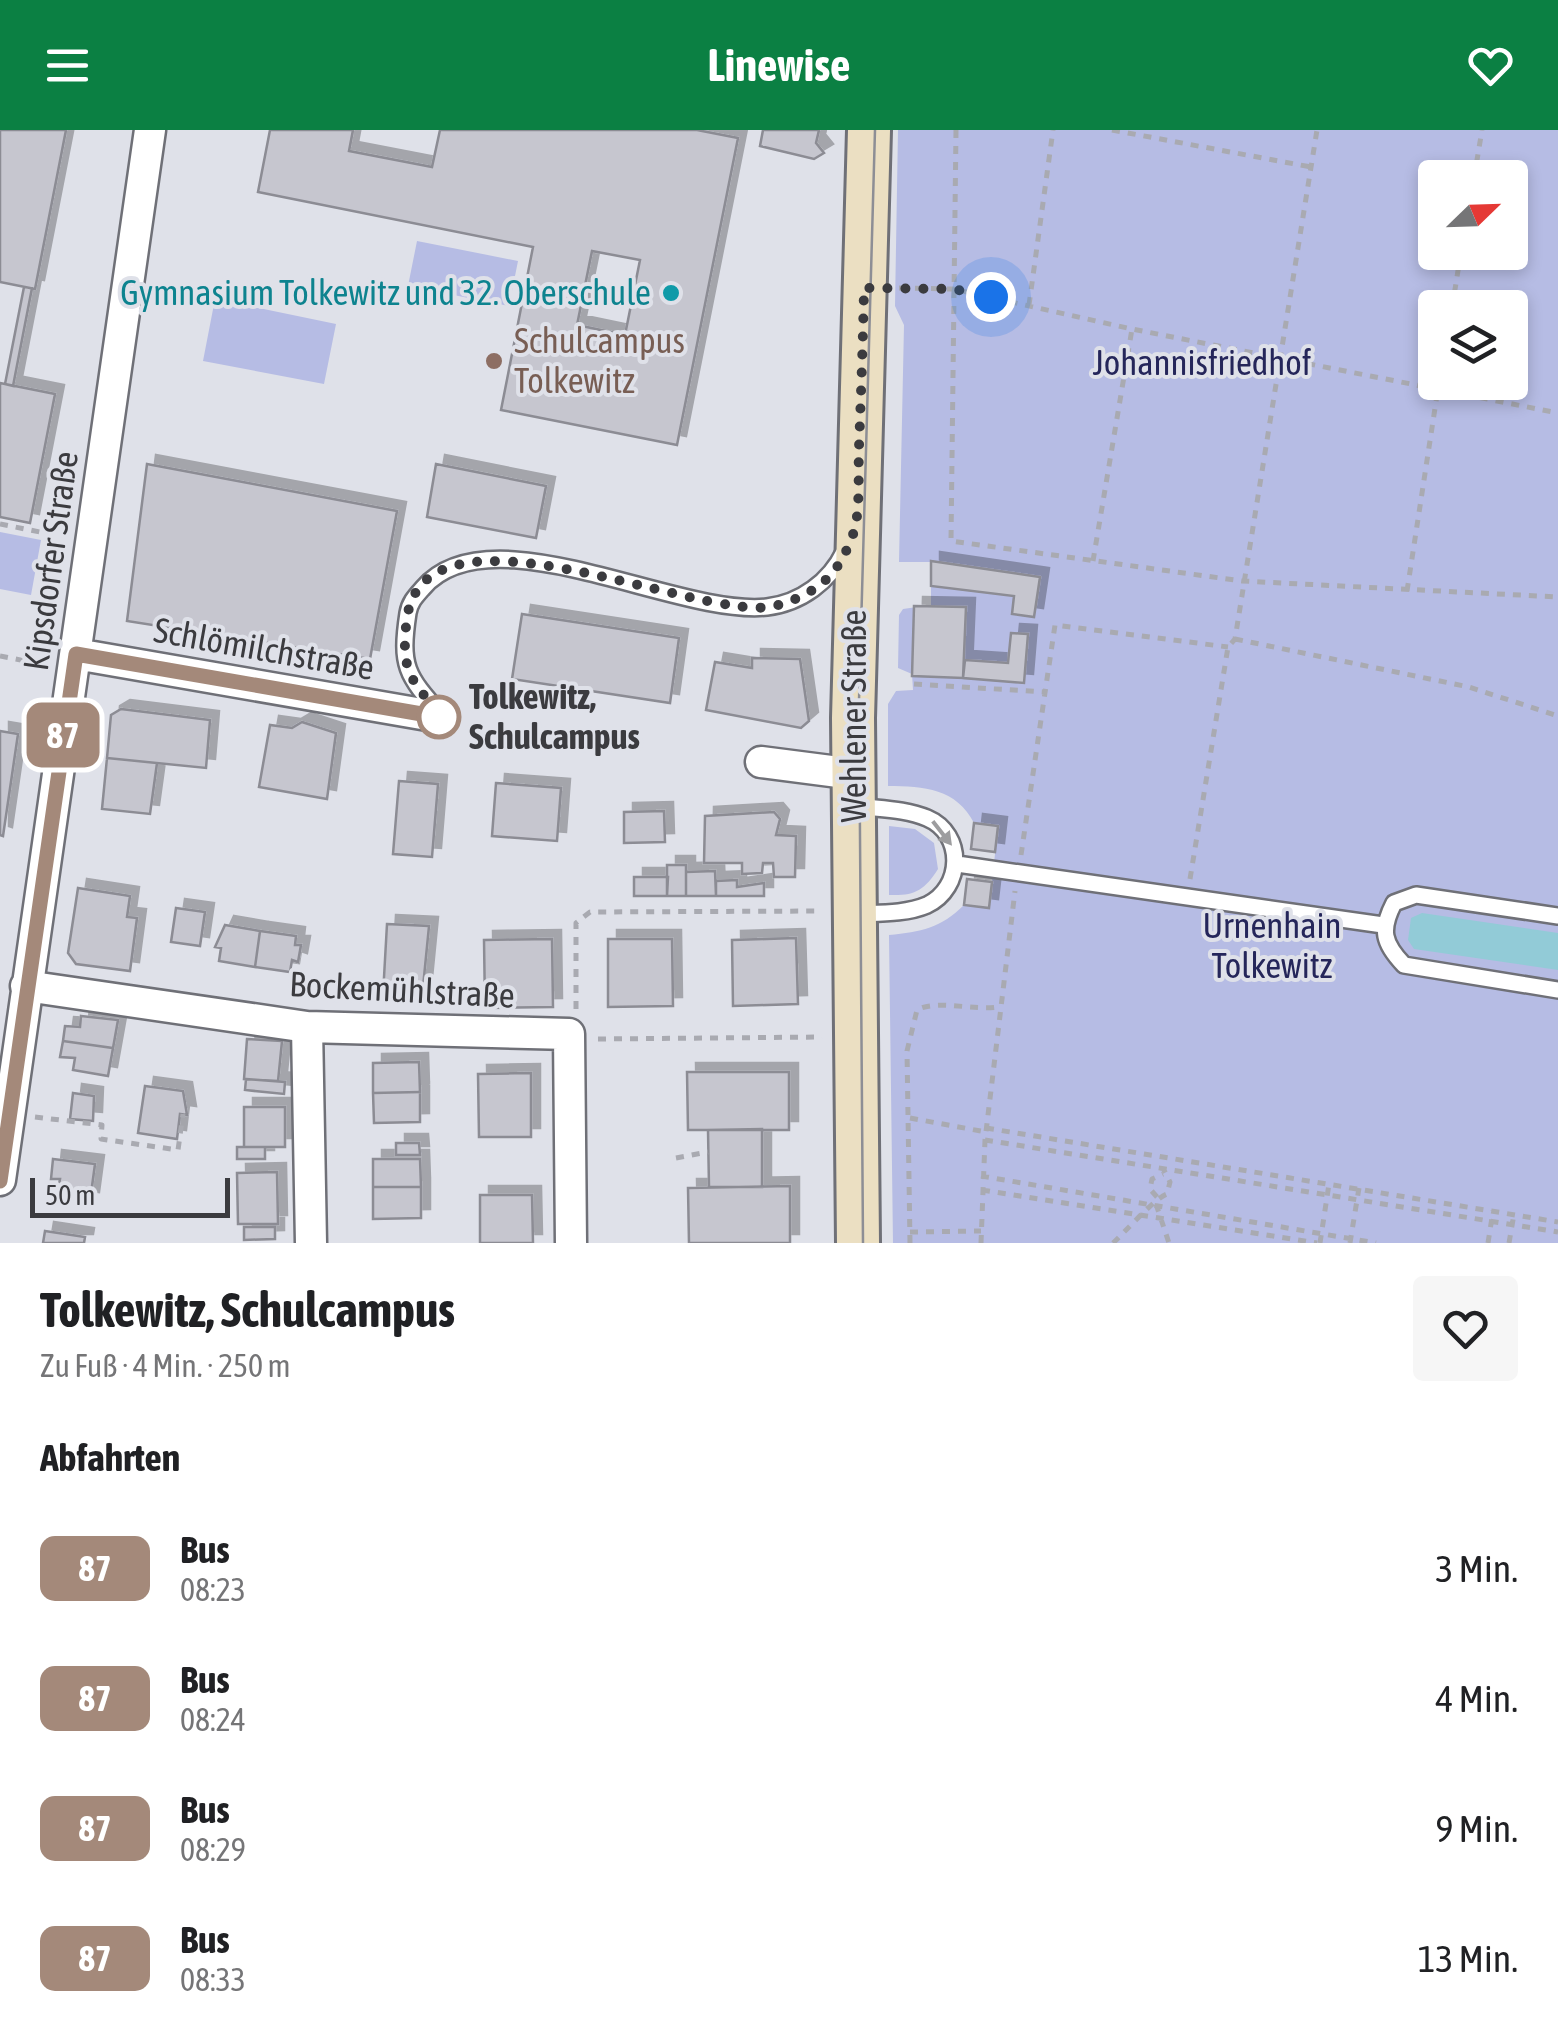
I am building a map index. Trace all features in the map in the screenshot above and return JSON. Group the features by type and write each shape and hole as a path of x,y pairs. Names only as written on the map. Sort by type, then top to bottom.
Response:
{"main road":[{"name":"Wehlener Straße","path":"858,1243 854,914 856,525 869,130"}],"street":[{"name":"Kipsdorfer Straße","path":"0,1180 16,1113 26,986 150,130"},
{"name":"Schlömilchstraße","path":"76,654 441,717"},
{"path":"761,762 854,790"},
{"name":"Bockemühlstraße","path":"26,986 307,1026 569,1034"},
{"path":"307,1026 312,1243"},
{"path":"569,1034 572,1243"}],"lane":[{"path":"441,717 409,678 402,652 409,603 433,576 473,560 514,560 725,604 768,607 808,594 835,570 856,525"},
{"path":"854,790 930,819 950,838 957,864 947,888 928,904 854,914"},
{"path":"957,864 1383,924"},
{"path":"1558,916 1416,896 1394,903 1383,924 1388,948 1404,965 1558,990"}],"path":[{"path":"956,130 951,542 1242,581 1558,595"},
{"path":"1029,305 1053,130"},
{"path":"1112,130 1311,167"},
{"path":"1188,897 1228,648 1235,639 1318,130"},
{"path":"1477,160 1482,130"},
{"path":"864,288 953,289 1132,330 1418,382"},
{"path":"1093,560 1132,330"},
{"path":"1408,591 1437,400"},
{"path":"1501,400 1558,413"},
{"path":"0,524 40,532"},
{"path":"981,1243 981,1176 998,1007 1056,625 1228,648"},
{"path":"1235,639 1469,687 1558,716"},
{"path":"0,656 36,662 76,654"},
{"path":"914,684 1045,692"},
{"path":"854,914 590,912 576,923 576,1020 569,1034 583,1039 855,1036"},
{"path":"910,1243 908,1050 917,1010 926,1005 975,1010 998,1007"},
{"path":"16,1113 102,1125 101,1139 178,1150 183,1114"},
{"path":"908,1118 1163,1171 1558,1232"},
{"path":"986,1133 1558,1222"},
{"path":"676,1158 708,1152"},
{"path":"1112,1243 1168,1194 1170,1182 1163,1171"},
{"path":"1163,1171 1152,1179 1150,1189 1169,1243"},
{"path":"981,1176 1157,1201 1336,1240 1376,1243"},
{"path":"982,1190 1318,1243 1329,1184"},
{"path":"1351,1241 1358,1188"},
{"path":"1488,1243 1493,1211"},
{"path":"1510,1243 1514,1214"},
{"path":"910,1232 981,1231"}],"green space":[{"path":"898,130 1558,130 1558,1243 893,1243 889,935 930,928 964,905 989,908 998,827 974,823 949,796 914,787 888,786 888,704 896,691 913,690 912,674 898,668 899,615 903,609 931,605 931,562 899,562 904,325 895,306"},
{"path":"417,241 518,261 509,306 408,286"},
{"path":"215,299 336,324 324,384 203,361"},
{"path":"0,532 41,540 31,595 0,589"},
{"path":"889,826 915,829 934,843 938,869 923,887 912,893 889,895"}],"shaded area":[{"path":"1422,913 1558,933 1558,970 1414,949 1408,940 1411,918"}],"building":[{"path":"0,130 66,130 35,289 0,282"},
{"name":"Gymnasium Tolkewitz und 32. Oberschule","path":"270,130 353,130 349,151 432,167 440,130 697,130 738,138 677,445 501,410 533,247 258,192","holes":["592,251 640,260 625,335 577,325"]},
{"path":"763,130 819,130 816,143 824,153 814,159 760,146"},
{"path":"24,287 32,288 13,386 5,384"},
{"path":"0,383 55,394 30,523 0,517"},
{"path":"147,464 397,511 370,659 127,621"},
{"path":"436,464 546,486 536,538 427,517"},
{"path":"931,561 1040,577 1034,617 1012,614 1014,596 931,586"},
{"path":"914,606 966,607 963,678 912,676"},
{"path":"522,614 679,638 670,703 512,679"},
{"path":"1011,633 1028,634 1024,683 963,678 965,660 1008,663"},
{"path":"752,658 800,659 809,721 801,728 706,710 715,662 752,668"},
{"path":"121,709 210,720 206,768 107,758 111,715"},
{"path":"302,722 336,733 327,799 259,787 270,725 292,728"},
{"path":"0,731 18,734 3,836 0,835"},
{"path":"107,758 157,763 150,814 102,809"},
{"path":"399,781 438,784 432,857 393,854"},
{"path":"496,783 561,788 557,841 492,836"},
{"path":"664,811 665,842 624,843 624,812"},
{"path":"774,812 780,819 776,835 796,836 795,877 774,877 773,863 763,863 762,873 742,874 742,863 704,863 705,816"},
{"path":"974,823 998,826 995,852 971,849"},
{"path":"667,865 686,865 686,896 667,896"},
{"path":"715,871 716,896 686,896 686,872"},
{"path":"634,877 668,877 667,896 634,896"},
{"path":"967,879 992,882 989,908 964,905"},
{"path":"737,880 737,887 764,883 764,896 716,896 716,881"},
{"path":"78,888 130,896 127,917 137,918 130,971 76,964 68,953"},
{"path":"176,908 205,912 200,946 171,942"},
{"path":"387,924 429,926 422,997 383,995"},
{"path":"225,925 260,931 255,967 219,961 221,948 215,947"},
{"path":"260,931 296,936 295,945 301,945 298,962 292,960 290,972 255,967"},
{"path":"796,938 798,1004 733,1006 732,940"},
{"path":"552,939 553,1007 485,1008 484,940"},
{"path":"608,939 672,939 673,1006 608,1007"},
{"path":"81,1016 118,1020 113,1048 63,1041 65,1026 80,1027"},
{"path":"247,1039 282,1041 278,1081 244,1079"},
{"path":"63,1041 113,1048 108,1076 73,1070 75,1058 60,1057"},
{"path":"419,1062 420,1092 373,1093 373,1063"},
{"path":"687,1072 789,1072 789,1130 688,1130"},
{"path":"531,1073 531,1137 479,1137 478,1074"},
{"path":"246,1079 285,1082 284,1094 245,1090"},
{"path":"145,1086 183,1091 187,1115 180,1114 177,1139 138,1133"},
{"path":"420,1092 420,1122 374,1123 373,1093"},
{"path":"73,1093 94,1096 93,1121 70,1119"},
{"path":"244,1107 285,1107 285,1147 244,1147"},
{"path":"762,1129 762,1187 709,1187 708,1130"},
{"path":"396,1143 419,1143 420,1155 396,1155"},
{"path":"237,1147 265,1147 265,1159 237,1159"},
{"path":"53,1159 95,1164 90,1201 57,1197 60,1179 51,1179"},
{"path":"373,1159 420,1159 421,1187 373,1187"},
{"path":"277,1172 278,1224 238,1224 237,1173"},
{"path":"790,1186 790,1243 689,1243 688,1188"},
{"path":"373,1187 421,1187 421,1218 373,1219"},
{"path":"480,1195 532,1195 533,1243 480,1243"},
{"path":"244,1227 275,1227 275,1239 244,1240"},
{"path":"45,1231 85,1237 84,1243 43,1243"}],"tram line":[{"path":"863,1243 859,700 875,130"}],"bus line":[{"name":"87","path":"0,1181 76,654 439,717"}],"place":[{"name":"Gymnasium Tolkewitz und 32. Oberschule","path":"671,293"},
{"name":"Schulcampus Tolkewitz","path":"494,361"},
{"name":"Tolkewitz, Schulcampus","path":"439,717"}],"route":[{"path":"439,717 444,718 409,678 402,652 409,603 433,576 473,560 514,560 725,604 768,607 808,594 835,570 856,525 864,288 953,289 991,297"}],"park label":[{"name":"Johannisfriedhof","path":"1202,363"},
{"name":"Urnenhain Tolkewitz","path":"1272,946"}]}
